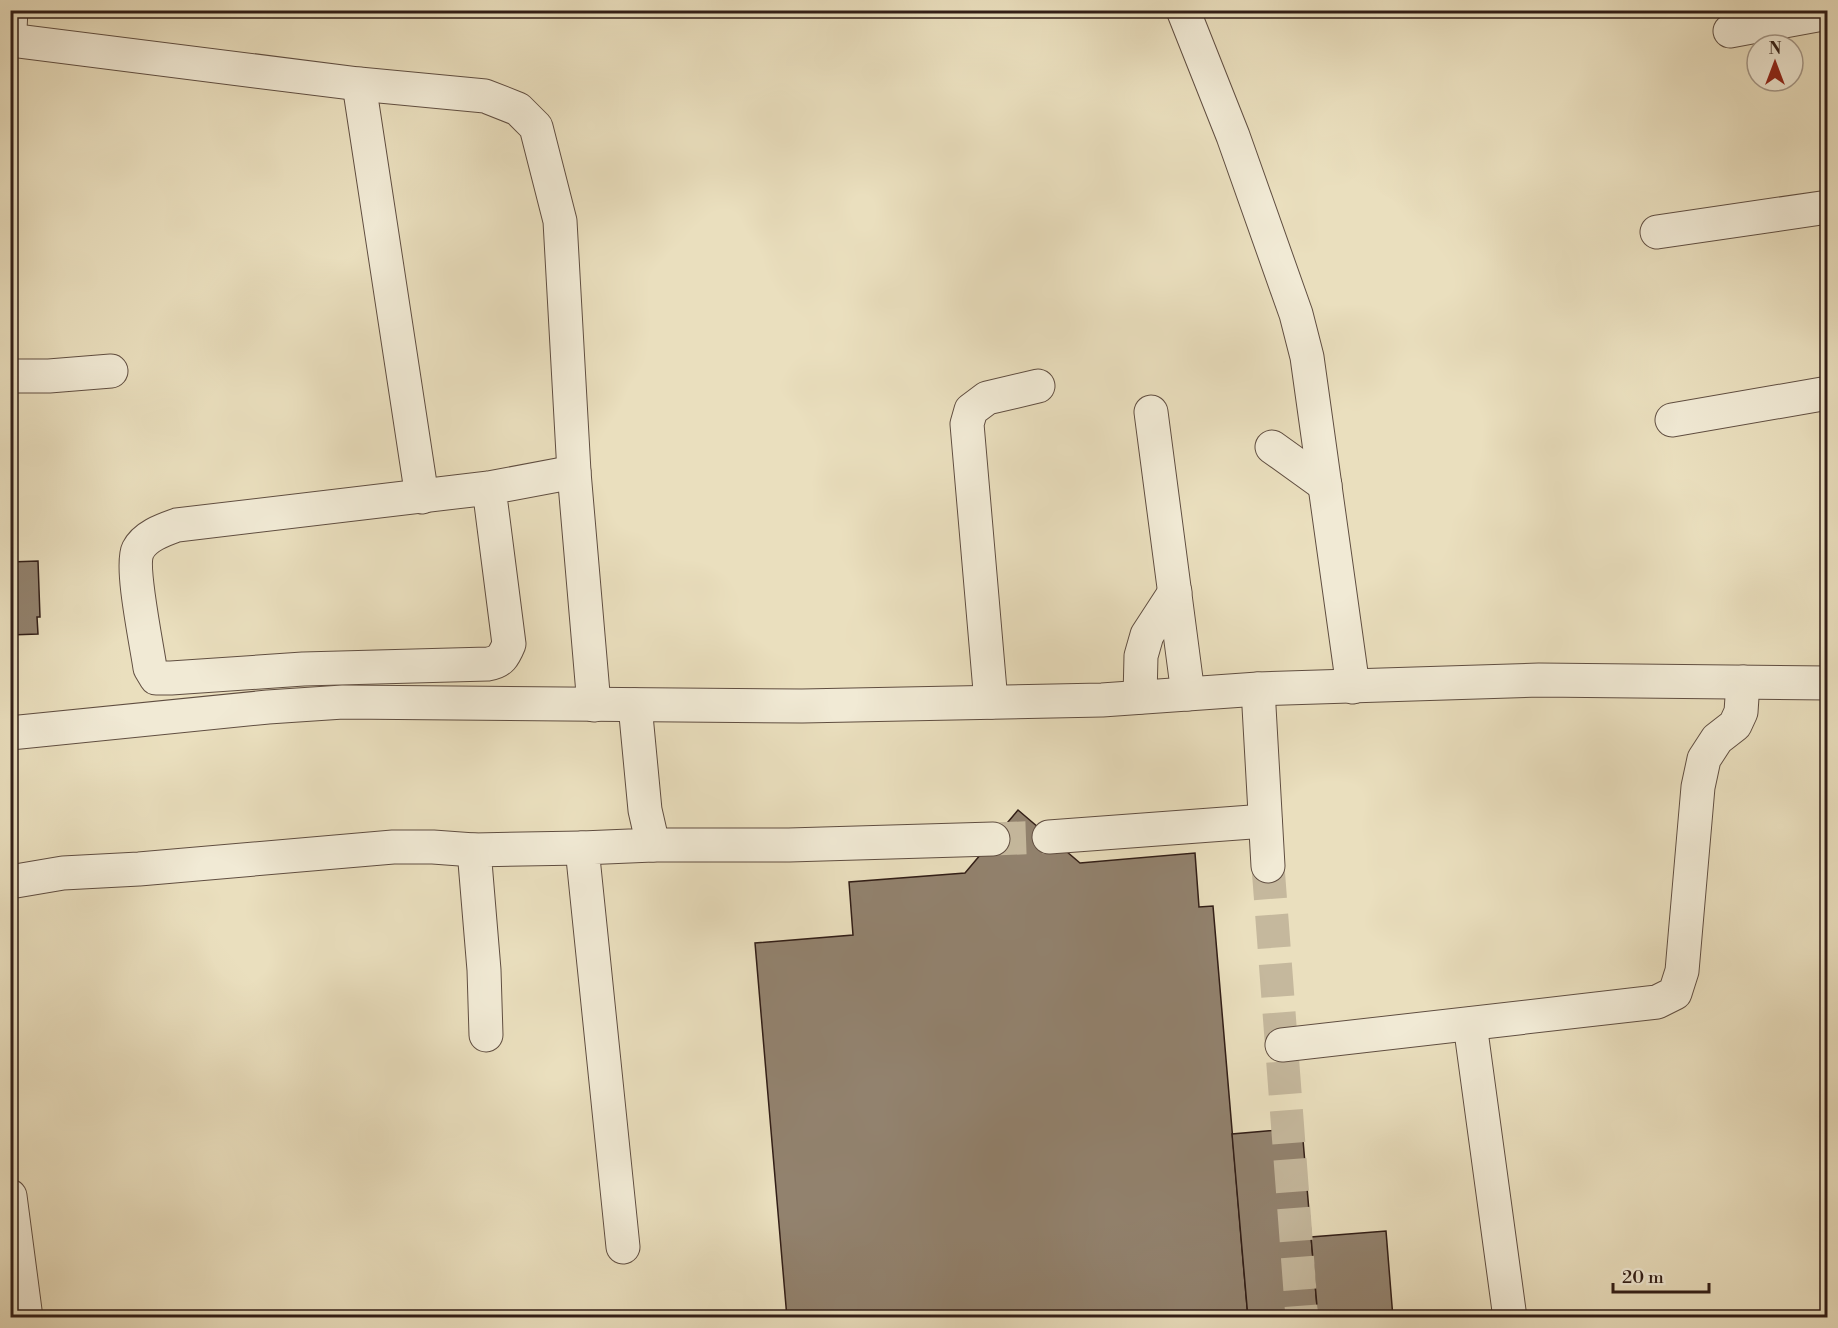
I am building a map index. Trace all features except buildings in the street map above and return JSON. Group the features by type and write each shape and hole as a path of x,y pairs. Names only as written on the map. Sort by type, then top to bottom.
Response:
{"street":[{"path":"10,29 11,10"},
{"path":"1183,10 1233,136 1296,314 1307,357 1353,687"},
{"path":"1730,31 1827,13"},
{"path":"10,40 359,84 485,96 518,109 536,127 560,221 574,472 594,705"},
{"path":"359,84 422,497"},
{"path":"1657,232 1827,207"},
{"path":"10,376 49,376 111,371"},
{"path":"991,702 967,424 971,410 987,398 1038,386"},
{"path":"1672,420 1827,393"},
{"path":"1150,412 1188,694"},
{"path":"1272,447 1325,485"},
{"path":"489,488 509,644 505,654 498,662 303,669 156,678 150,668 136,577 137,551 152,535 177,525 422,497 489,488 574,472"},
{"path":"1140,697 1141,656 1147,635 1175,592"},
{"path":"10,732 343,702 802,706 1140,697 1258,689 1539,680 1827,684"},
{"path":"1282,1045 1657,1002 1674,993 1682,972 1698,787 1704,759 1717,740 1735,725 1741,712 1743,682"},
{"path":"1258,689 1268,866"},
{"path":"635,705 645,810 652,845"},
{"path":"1049,837 1265,821"},
{"path":"10,882 63,873 393,847 474,850 993,839"},
{"path":"582,848 623,1247"},
{"path":"474,850 484,970 486,1035"},
{"path":"1470,1024 1510,1317"},
{"path":"10,1196 26,1317"}],"tunnel":[{"path":"993,839 1049,837"},
{"path":"1268,866 1302,1318"}]}
